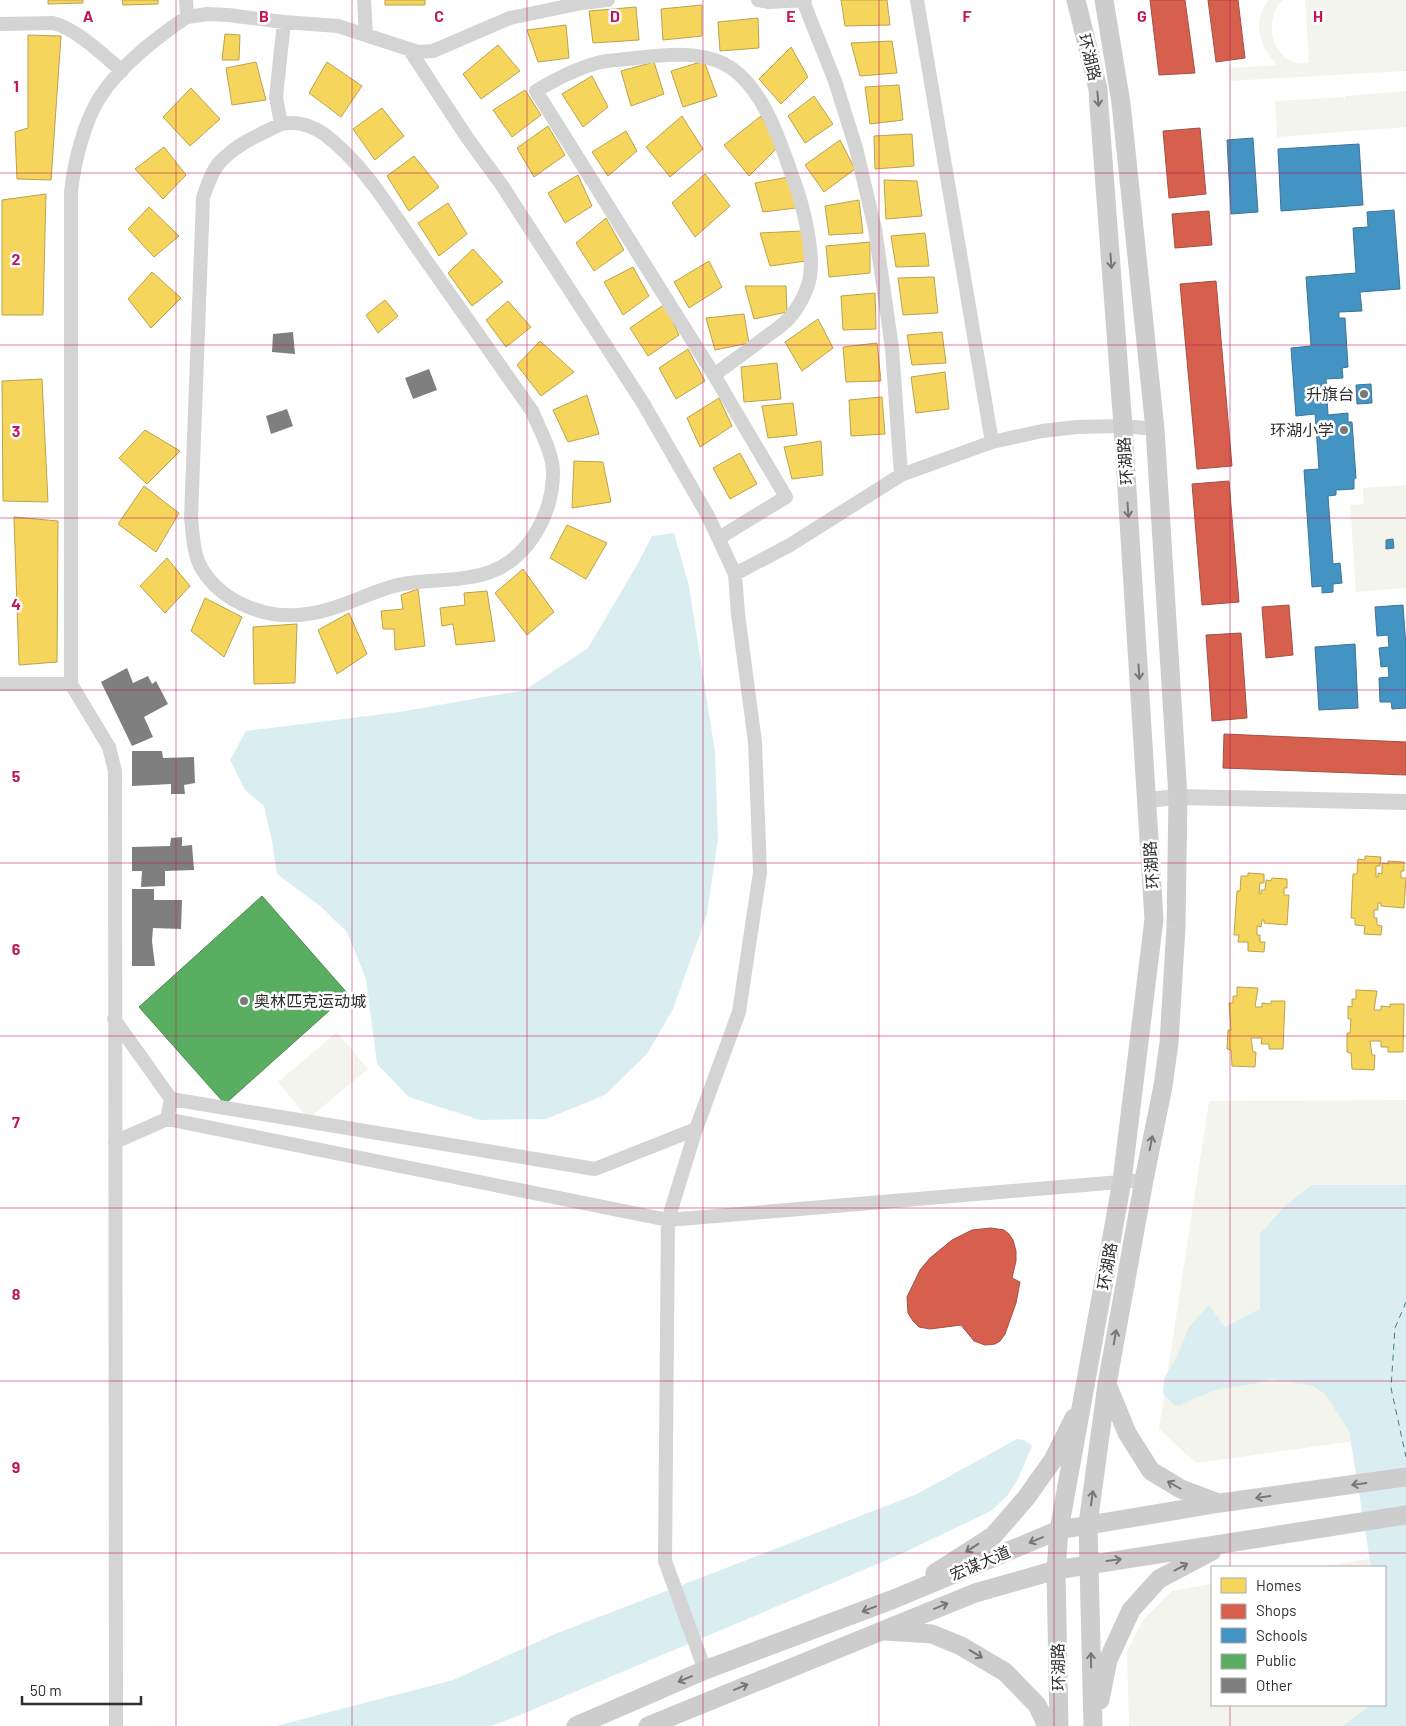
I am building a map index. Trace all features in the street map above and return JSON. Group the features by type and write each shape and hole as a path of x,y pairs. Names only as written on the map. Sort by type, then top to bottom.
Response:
{"main road":[{"name":"环湖路","path":"1059,1726 1056,1570 1060,1530 1122,1181 1154,919 1123,426 1098,89 1076,0"},
{"name":"环湖路","path":"1094,1726 1088,1524 1107,1384 1163,1086 1169,1043 1176,928 1178,796 1155,429 1121,103 1104,0"},
{"path":"1107,1384 1127,1433 1150,1471 1181,1489 1220,1503"},
{"path":"894,1599 993,1536 1026,1498 1052,1460 1083,1399"},
{"name":"宏谋大道","path":"576,1726 705,1670 894,1599 1060,1530 1220,1503 1406,1477"},
{"name":"宏谋大道","path":"648,1726 975,1593 1056,1570 1406,1515"},
{"path":"1094,1726 1108,1660 1131,1610 1159,1579 1225,1544"},
{"path":"879,1631 932,1634 961,1646 1005,1672 1037,1705 1047,1726"}],"street":[{"path":"186,0 187,17"},
{"path":"364,0 366,35"},
{"path":"116,1725 115,770 109,747 71,684 71,192 78,155 99,98 122,71 169,29 187,17 221,14 284,22 338,26 418,52 433,51 510,18 582,3 608,0"},
{"path":"758,0 769,2 804,0 835,81 856,148 875,229 892,348 901,475"},
{"path":"917,0 992,442"},
{"path":"281,124 276,97 284,22"},
{"path":"0,24 53,23 60,25 74,32 122,71"},
{"path":"409,49 466,136 501,184 643,403 708,516 735,574 738,614 755,742 760,872 739,1012 696,1129 668,1220 666,1561 705,1670"},
{"path":"714,375 780,326 794,313 810,277 812,268 811,256 800,197 775,128 755,93 734,70 713,59 693,56 598,62 563,74 536,91 714,375 786,497 719,538"},
{"path":"291,122 301,124 323,134 339,147 372,184 532,411 547,446 553,470 549,503 540,528 522,551 506,565 486,574 463,579 394,586 348,604 308,614 286,616 257,611 233,599 213,584 201,568 194,548 191,518 203,198 209,180 219,163 245,142 281,124 291,122"},
{"path":"735,574 790,545 901,475 992,442 1077,427 1123,426 1155,429"},
{"path":"0,684 71,684"},
{"path":"1146,800 1178,796 1406,802"},
{"path":"114,1019 171,1099 595,1169 696,1129"},
{"path":"167,1119 171,1099"},
{"path":"116,1142 167,1119 668,1220 1144,1180"}],"shaded area":[{"path":"1268,0 1283,0 1276,9 1272,20 1274,42 1279,51 1297,63 1309,63 1305,0 1406,0 1406,71 1230,81 1229,68 1277,65 1266,50 1260,34 1260,17"},
{"path":"1406,91 1406,127 1277,137 1275,101 1344,97 1345,103 1345,96"},
{"path":"1406,485 1406,588 1356,592 1350,505 1364,504 1363,488"},
{"path":"674,533 689,586 715,752 718,839 707,914 673,1009 647,1054 605,1095 546,1119 480,1120 409,1097 377,1064 366,979 347,932 320,906 277,874 264,806 245,790 230,760 246,731 399,712 525,690 588,648 652,536"},
{"path":"337,1032 368,1069 308,1119 278,1082"},
{"path":"1406,1100 1406,1434 1196,1463 1159,1429 1209,1101"},
{"path":"1311,1185 1406,1185 1406,1726 1343,1726 1369,1706 1386,1706 1386,1566 1371,1566 1349,1431 1325,1394 1313,1386 1272,1379 1219,1389 1180,1406 1174,1405 1163,1393 1164,1379 1177,1356 1189,1327 1209,1305 1225,1327 1260,1309 1260,1234 1283,1208"},
{"path":"1017,1439 1024,1440 1032,1446 1017,1481 1007,1496 991,1511 901,1554 513,1718 491,1726 276,1726 453,1680 555,1634 917,1494"},
{"path":"1406,1553 1406,1726 1129,1726 1127,1652 1143,1620 1172,1591 1211,1584 1211,1706 1386,1706 1386,1566 1325,1566"}],"building: Homes":[{"path":"48,0 83,0 83,3 48,4"},
{"path":"122,0 158,0 158,4 123,5"},
{"path":"385,0 425,0 425,5 385,5"},
{"path":"841,0 887,0 890,25 845,26"},
{"path":"702,5 702,36 663,40 661,9"},
{"path":"636,7 639,40 593,43 589,11"},
{"path":"758,18 759,48 720,51 718,22"},
{"path":"566,25 569,58 538,62 527,30"},
{"path":"225,34 240,35 239,60 222,60"},
{"path":"28,35 61,36 51,180 17,179 15,132 28,128"},
{"path":"892,41 897,73 860,76 851,43"},
{"path":"498,45 520,71 481,99 463,74"},
{"path":"791,47 808,77 781,104 759,79"},
{"path":"704,61 717,96 683,107 671,71"},
{"path":"256,62 266,100 232,105 226,68"},
{"path":"327,62 362,86 341,117 309,93"},
{"path":"654,62 664,94 631,106 621,71"},
{"path":"592,76 608,107 583,127 562,94"},
{"path":"899,85 903,120 870,124 865,87"},
{"path":"191,88 220,119 190,146 163,117"},
{"path":"525,90 541,115 512,137 493,110"},
{"path":"814,96 833,124 805,143 788,116"},
{"path":"382,108 404,136 375,160 353,129"},
{"path":"682,116 703,149 670,177 646,147"},
{"path":"761,116 778,147 749,176 724,145"},
{"path":"548,126 565,155 534,177 517,148"},
{"path":"626,131 637,151 608,176 592,152"},
{"path":"912,134 914,166 875,169 874,136"},
{"path":"840,140 855,169 824,192 805,165"},
{"path":"164,147 186,175 163,199 135,169"},
{"path":"414,156 439,187 409,211 387,176"},
{"path":"705,174 730,206 695,237 672,203"},
{"path":"578,175 592,206 565,223 548,193"},
{"path":"789,177 796,208 763,212 755,183"},
{"path":"884,180 917,181 922,216 886,219"},
{"path":"46,194 43,315 2,315 2,200"},
{"path":"859,200 863,233 829,235 825,206"},
{"path":"448,203 467,234 439,256 418,223"},
{"path":"149,207 179,236 154,257 128,229"},
{"path":"606,218 624,250 594,271 576,243"},
{"path":"802,231 806,261 770,266 760,233"},
{"path":"925,233 929,266 896,267 891,236"},
{"path":"870,242 870,273 829,277 826,246"},
{"path":"473,249 503,282 472,306 448,273"},
{"path":"709,261 722,287 689,308 674,282"},
{"path":"633,267 649,296 623,315 604,282"},
{"path":"152,272 181,298 151,328 128,299"},
{"path":"934,277 938,313 903,315 898,278"},
{"path":"745,286 786,286 787,312 754,319"},
{"path":"875,293 876,329 843,330 841,296"},
{"path":"385,300 398,316 378,333 366,315"},
{"path":"508,301 531,327 506,347 486,320"},
{"path":"665,304 679,335 648,356 630,328"},
{"path":"744,314 749,343 715,350 706,318"},
{"path":"818,319 833,348 802,371 785,342"},
{"path":"942,332 946,363 912,365 907,335"},
{"path":"540,341 574,372 541,396 517,365"},
{"path":"877,343 881,381 846,382 843,347"},
{"path":"688,349 705,381 676,399 659,368"},
{"path":"777,363 781,399 744,402 741,367"},
{"path":"945,372 949,409 916,413 911,377"},
{"path":"42,379 48,502 3,501 2,381"},
{"path":"587,395 599,434 568,442 553,410"},
{"path":"882,397 885,434 851,436 849,400"},
{"path":"719,398 732,426 700,447 687,418"},
{"path":"793,403 797,435 768,438 762,406"},
{"path":"145,430 180,451 147,484 119,458"},
{"path":"821,441 823,475 792,479 784,447"},
{"path":"740,453 757,484 730,499 713,468"},
{"path":"574,461 603,462 611,502 572,508"},
{"path":"144,486 179,513 156,552 118,524"},
{"path":"14,517 58,521 57,662 19,665"},
{"path":"567,525 607,543 586,579 550,558"},
{"path":"167,558 190,586 165,613 140,586"},
{"path":"523,569 554,612 527,635 495,593"},
{"path":"418,589 425,646 395,650 394,629 383,629 381,611 403,609 401,595"},
{"path":"487,591 495,641 456,645 453,624 442,626 440,608 465,605 464,593"},
{"path":"205,598 242,617 224,657 191,631"},
{"path":"349,613 367,654 337,674 318,630"},
{"path":"297,624 295,683 254,684 253,627"},
{"path":"1365,856 1381,857 1380,866 1376,866 1376,877 1378,877 1378,873 1382,874 1382,863 1388,864 1388,861 1404,862 1404,871 1401,871 1401,878 1406,878 1404,908 1381,906 1381,903 1378,903 1378,910 1374,910 1374,918 1377,918 1377,925 1382,926 1381,935 1364,934 1365,926 1355,925 1355,918 1351,918 1353,874 1357,874 1358,859 1365,860"},
{"path":"1248,873 1264,874 1264,883 1260,883 1259,894 1261,894 1261,890 1265,890 1266,880 1271,881 1272,878 1287,879 1287,888 1284,888 1284,895 1289,895 1287,925 1264,923 1264,920 1262,920 1261,927 1257,926 1257,935 1260,935 1260,942 1265,942 1264,952 1248,951 1248,942 1238,942 1239,935 1234,935 1237,891 1240,891 1241,876 1248,876"},
{"path":"1237,987 1258,988 1255,1007 1262,1007 1262,1003 1271,1004 1271,1001 1285,1001 1283,1049 1269,1049 1269,1044 1261,1044 1262,1038 1251,1038 1253,1052 1256,1052 1255,1067 1232,1066 1231,1050 1227,1049 1228,1030 1231,1030 1229,1003 1233,1003 1233,996 1237,996"},
{"path":"1356,990 1377,991 1374,1010 1381,1010 1381,1006 1390,1007 1390,1004 1404,1004 1403,1052 1388,1052 1388,1047 1381,1047 1381,1041 1370,1041 1372,1055 1375,1055 1374,1070 1352,1069 1351,1053 1347,1052 1347,1033 1350,1033 1351,1019 1348,1019 1348,1006 1352,1007 1352,999 1356,999"}],"building: Shops":[{"path":"1150,0 1185,0 1195,73 1159,75"},
{"path":"1208,0 1238,0 1245,58 1216,62"},
{"path":"1200,128 1206,194 1169,198 1163,131"},
{"path":"1209,211 1212,245 1175,248 1172,214"},
{"path":"1216,281 1232,466 1197,469 1180,284"},
{"path":"1229,481 1239,602 1202,605 1192,484"},
{"path":"1289,605 1293,655 1266,658 1262,607"},
{"path":"1241,633 1247,718 1212,721 1206,635"},
{"path":"1224,734 1406,742 1406,775 1223,768"},
{"path":"991,1228 1004,1230 1013,1240 1016,1261 1012,1278 1020,1282 1016,1303 1005,1334 1000,1341 995,1344 985,1345 974,1341 961,1325 930,1329 919,1327 908,1313 907,1297 920,1270 930,1258 952,1240 972,1230"}],"building: Schools":[{"path":"1253,138 1258,212 1231,214 1227,140"},
{"path":"1359,144 1363,205 1281,211 1278,149"},
{"path":"1394,210 1400,289 1360,292 1362,311 1339,312 1339,318 1345,318 1348,367 1342,368 1343,378 1326,379 1328,415 1348,413 1348,422 1352,422 1356,478 1354,479 1354,489 1336,490 1336,495 1328,496 1333,564 1340,563 1342,583 1333,584 1333,592 1322,593 1322,586 1312,587 1304,470 1319,469 1315,414 1296,416 1291,348 1311,346 1306,277 1356,273 1353,228 1368,227 1367,212"},
{"name":"升旗台","path":"1371,384 1372,403 1357,404 1356,385"},
{"path":"1393,539 1394,548 1386,549 1386,540"},
{"path":"1403,605 1406,647 1406,708 1392,709 1391,702 1380,702 1379,678 1389,677 1388,666 1381,667 1379,648 1389,647 1388,635 1377,636 1375,607"},
{"path":"1355,644 1358,708 1319,710 1315,647"}],"building: Public":[{"name":"奥林匹克运动城","path":"262,896 348,994 225,1104 139,1007"}],"building: Other":[{"path":"293,332 295,354 272,352 273,334"},
{"path":"429,369 437,390 413,399 405,378"},
{"path":"287,409 293,426 271,434 266,416"},
{"path":"127,668 133,683 148,676 152,684 156,681 168,704 144,717 153,737 132,746 101,682"},
{"path":"132,751 162,751 163,758 194,757 195,783 184,785 185,794 171,794 171,784 132,786"},
{"path":"182,837 182,846 192,845 194,870 165,871 165,886 141,887 142,871 132,871 132,847 170,846 171,838"},
{"path":"132,889 154,889 154,900 182,900 181,929 153,928 152,941 155,966 132,966"}],"ferry route":[{"path":"1406,1302 1395,1328 1391,1388 1406,1457"}],"place":[{"name":"升旗台","path":"1364,394"},
{"name":"环湖小学","path":"1344,430"},
{"name":"奥林匹克运动城","path":"244,1001"}]}
